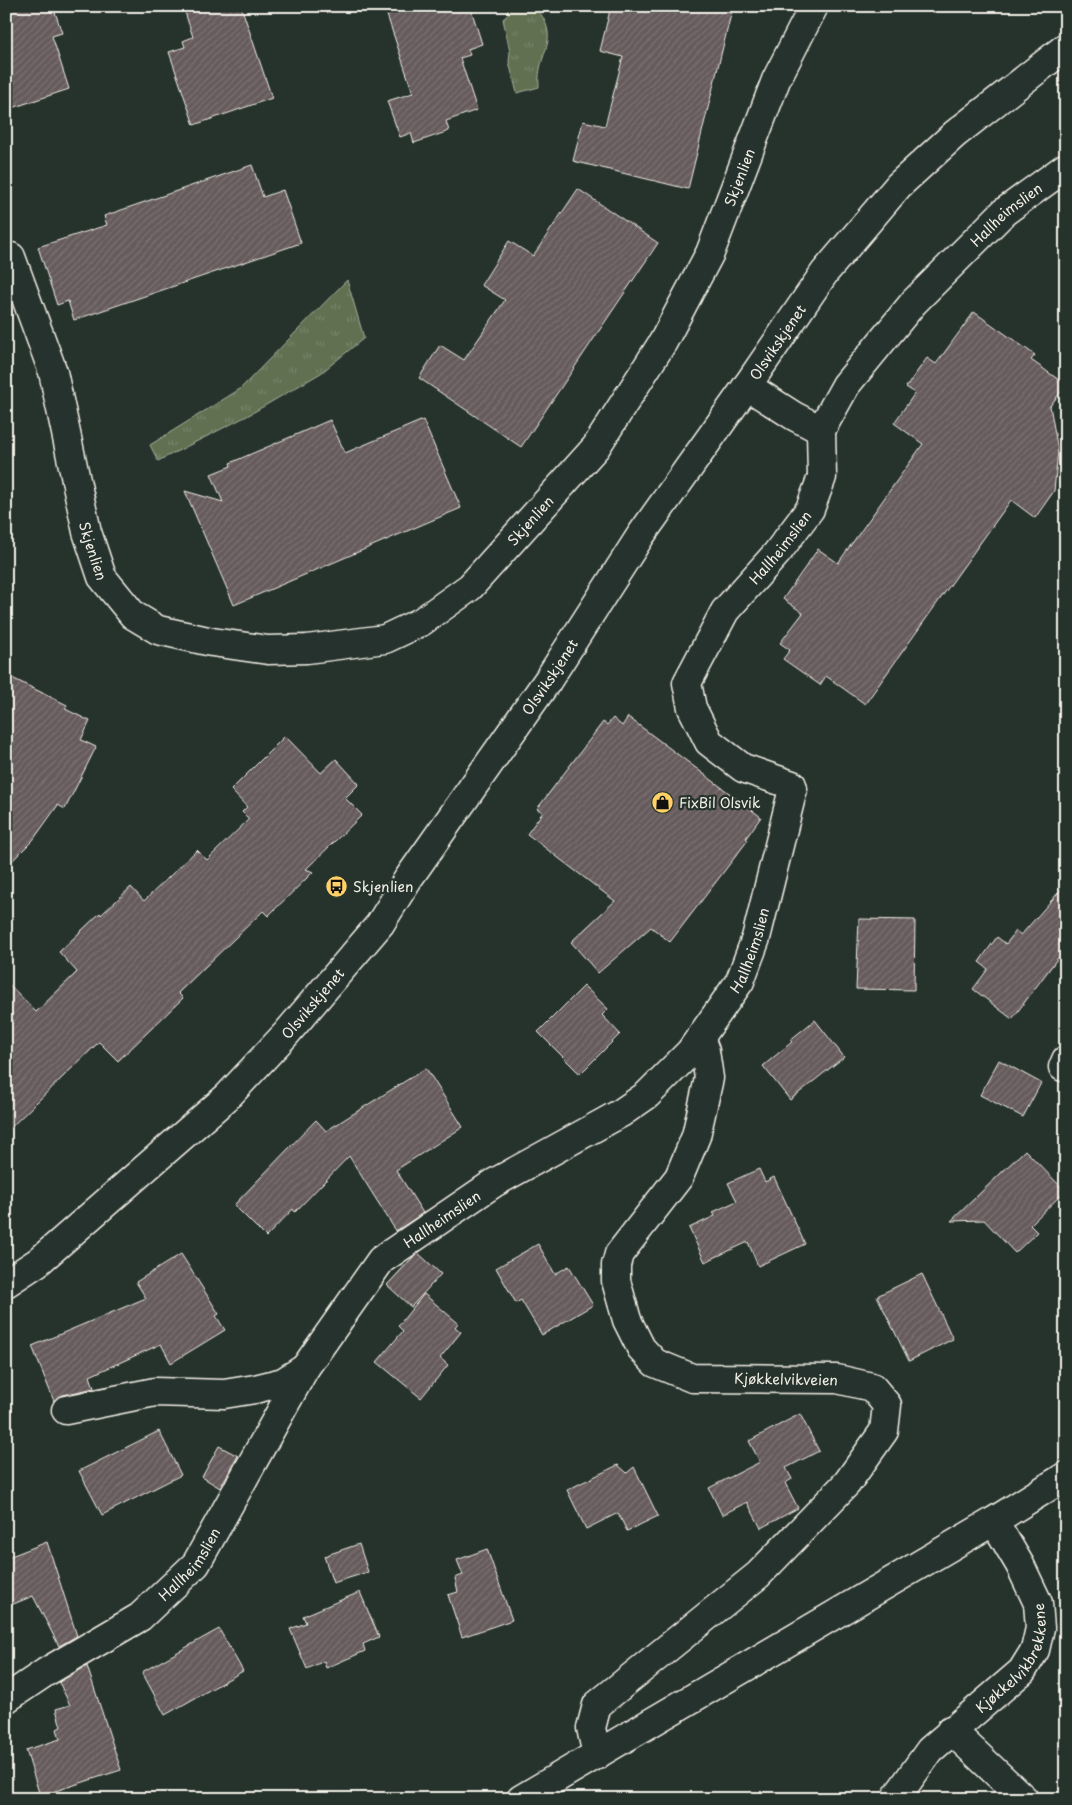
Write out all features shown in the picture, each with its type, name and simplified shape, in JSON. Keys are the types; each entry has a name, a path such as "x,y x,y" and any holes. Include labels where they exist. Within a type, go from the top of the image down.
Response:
{"street":[{"name":"Skjenlien","path":"11,257 53,372 87,532 102,577 132,615 158,630 212,642 268,650 307,650 385,639 421,622 470,587 596,447 663,342 710,253 776,80 814,6"},
{"name":"Olsvikskjenet","path":"6,1283 38,1262 227,1097 286,1034 380,924 408,879 548,680 641,535 825,272 898,186 955,134 1066,46"},
{"name":"Hallheimslien","path":"6,1699 46,1672 140,1617 196,1564 305,1368 381,1260 494,1183 621,1113 647,1095 690,1052 740,981 756,938 793,790 792,786 743,768 709,742 692,708 687,682 725,611 777,553 810,508 822,477 821,430 846,386 914,302 1004,212 1066,167"},
{"path":"747,386 794,416 821,430"},
{"name":"Kjøkkelvikveien","path":"597,1755 591,1728 597,1705 758,1575 848,1483 884,1431 886,1405 872,1387 837,1379 692,1378 655,1363 642,1348 627,1320 616,1281 616,1265 619,1254 678,1177 696,1136 709,1078 705,1052 700,1038"},
{"name":"Hallheimslien","path":"66,1410 155,1392 224,1394 255,1389 283,1382 305,1368"},
{"path":"521,1799 994,1521 1066,1476"},
{"name":"Kjøkkelvikbrekkene","path":"895,1799 930,1750 1022,1671 1035,1650 1040,1628 1038,1603 1020,1565 994,1521"},
{"path":"951,1730 1024,1799"}],"green space":[{"path":"511,6 535,6 543,18 548,38 539,74 539,87 517,93 509,62 510,52 503,19 509,14 507,10"},
{"path":"347,280 364,338 321,373 247,416 158,461 150,445 240,389"}],"building":[{"path":"6,6 53,6 62,33 52,36 69,89 6,110"},
{"path":"183,6 241,6 272,98 194,125 169,52 185,47 183,41 193,37"},
{"path":"384,6 470,6 482,44 468,49 470,55 460,58 477,110 446,121 449,131 414,143 411,133 400,137 387,101 413,93"},
{"path":"611,6 733,6 688,189 573,161 583,121 605,126 623,57 600,51"},
{"path":"252,165 263,197 283,190 301,243 74,320 68,301 57,305 38,247 107,225 104,216"},
{"path":"578,189 658,243 521,447 419,378 440,345 464,360 505,300 481,285 509,241 533,256"},
{"path":"974,312 1035,355 1031,360 1066,385 1050,406 1058,451 1054,491 1035,518 1011,500 865,704 826,676 820,685 783,659 790,650 780,643 803,613 783,599 818,549 838,563 923,444 894,423 915,393 906,387 927,358 936,364"},
{"path":"330,420 345,453 423,420 461,508 234,605 185,491 223,502 211,474 231,466 230,463"},
{"path":"6,675 67,705 65,709 90,721 81,740 96,747 65,809 58,805 33,840 6,867"},
{"path":"628,717 761,817 746,838 748,840 670,942 651,927 598,973 571,942 615,901 527,834 543,812 537,809 603,722 607,725 613,718 622,726"},
{"path":"285,736 321,773 336,759 359,784 345,798 362,815 306,869 313,872 268,916 263,911 178,993 183,998 118,1061 99,1042 6,1132 6,981 36,1012 77,972 59,952 100,913 101,915 131,887 144,901 197,850 207,860 249,819 242,812 247,807 231,790"},
{"path":"1066,884 1066,947 1012,1019 973,989 988,969 979,962 997,937 1006,944 1016,931 1021,935"},
{"path":"859,919 915,920 914,990 856,989"},
{"path":"584,986 608,1009 602,1015 620,1034 580,1074 538,1032"},
{"path":"815,1020 844,1057 790,1100 763,1066 792,1042 790,1040"},
{"path":"999,1060 1041,1083 1023,1117 980,1095"},
{"path":"426,1068 463,1127 396,1170 423,1213 396,1231 349,1156 295,1212 293,1209 266,1237 234,1205 316,1120 326,1131"},
{"path":"1025,1150 1065,1191 1030,1225 1037,1232 1015,1253 984,1220 951,1221"},
{"path":"759,1169 765,1182 774,1177 805,1244 758,1266 748,1242 705,1262 689,1228 715,1216 713,1212 737,1201 728,1183"},
{"path":"538,1244 555,1274 569,1266 593,1305 542,1335 521,1300 516,1303 496,1268"},
{"path":"418,1253 441,1274 411,1307 387,1285"},
{"path":"181,1254 219,1314 216,1316 225,1330 171,1363 161,1344 90,1376 94,1388 63,1395 54,1401 32,1346 146,1298 136,1282"},
{"path":"922,1274 953,1339 909,1361 877,1296"},
{"path":"424,1294 458,1323 455,1327 461,1332 440,1358 448,1365 421,1398 377,1362 403,1331 398,1326"},
{"path":"800,1414 819,1451 786,1468 792,1479 785,1483 798,1508 761,1528 747,1502 722,1515 709,1488 760,1462 749,1441"},
{"path":"159,1431 181,1475 102,1515 79,1471"},
{"path":"219,1446 238,1456 220,1488 202,1477"},
{"path":"618,1465 627,1473 634,1467 658,1516 627,1531 618,1513 586,1529 567,1490"},
{"path":"47,1542 77,1636 59,1646 33,1596 6,1607 6,1558"},
{"path":"359,1544 368,1572 333,1583 324,1556"},
{"path":"487,1549 512,1620 462,1637 448,1595 458,1592 455,1578 463,1575 457,1560"},
{"path":"360,1592 379,1637 363,1644 365,1651 326,1668 324,1661 307,1669 290,1629 306,1623 303,1616"},
{"path":"219,1629 243,1671 165,1715 142,1672"},
{"path":"87,1666 121,1770 40,1796 26,1750 60,1739 57,1729 61,1727 56,1709 70,1705 59,1682"}],"place":[{"name":"FixBil Olsvik","path":"663,802"},
{"name":"Skjenlien","path":"337,886"}]}
